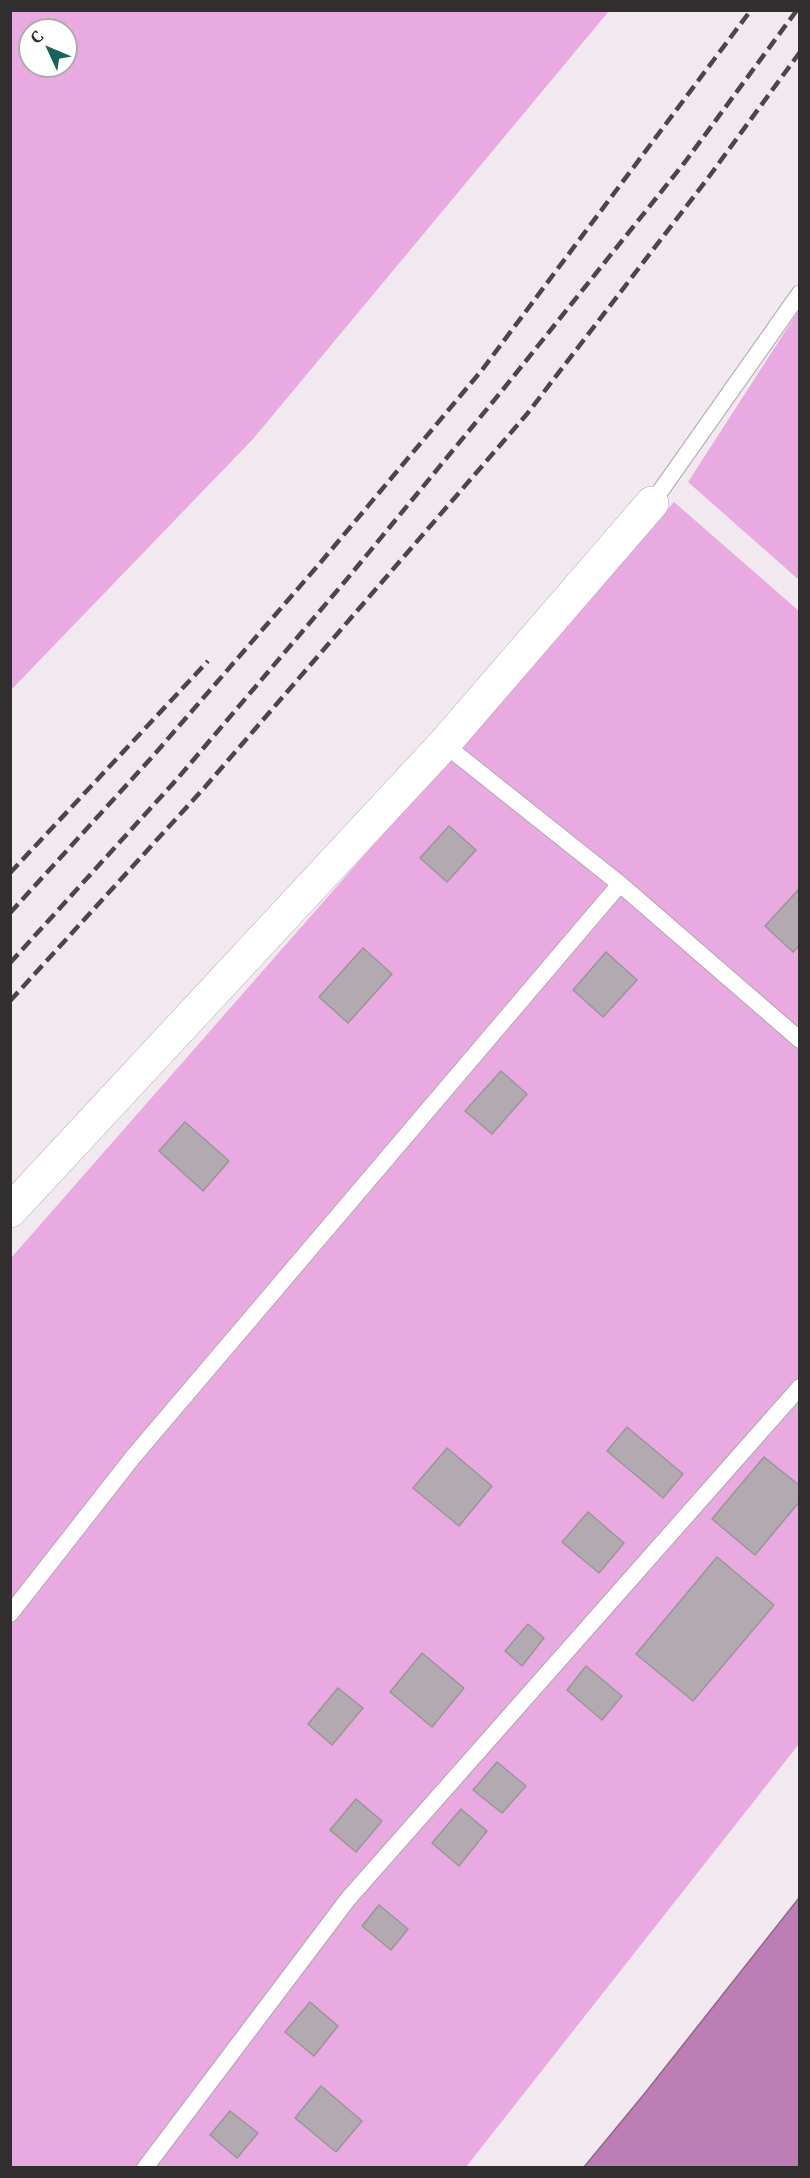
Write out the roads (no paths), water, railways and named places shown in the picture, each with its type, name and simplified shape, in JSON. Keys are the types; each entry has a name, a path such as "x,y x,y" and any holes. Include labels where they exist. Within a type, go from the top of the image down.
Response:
{"street":[{"path":"10,1210 444,744 652,503"}],"lane":[{"path":"652,503 800,293"},
{"path":"444,744 621,884 800,1040"},
{"path":"10,1614 133,1457 621,884"},
{"path":"145,2168 348,1899 800,1387"}],"railway":[{"path":"10,913 153,756 321,562 482,370 751,10"},
{"path":"10,963 178,778 347,579 505,387 685,162 797,10"},
{"path":"10,1001 205,787 527,414 708,178 800,52"},
{"path":"10,873 208,661"}]}
